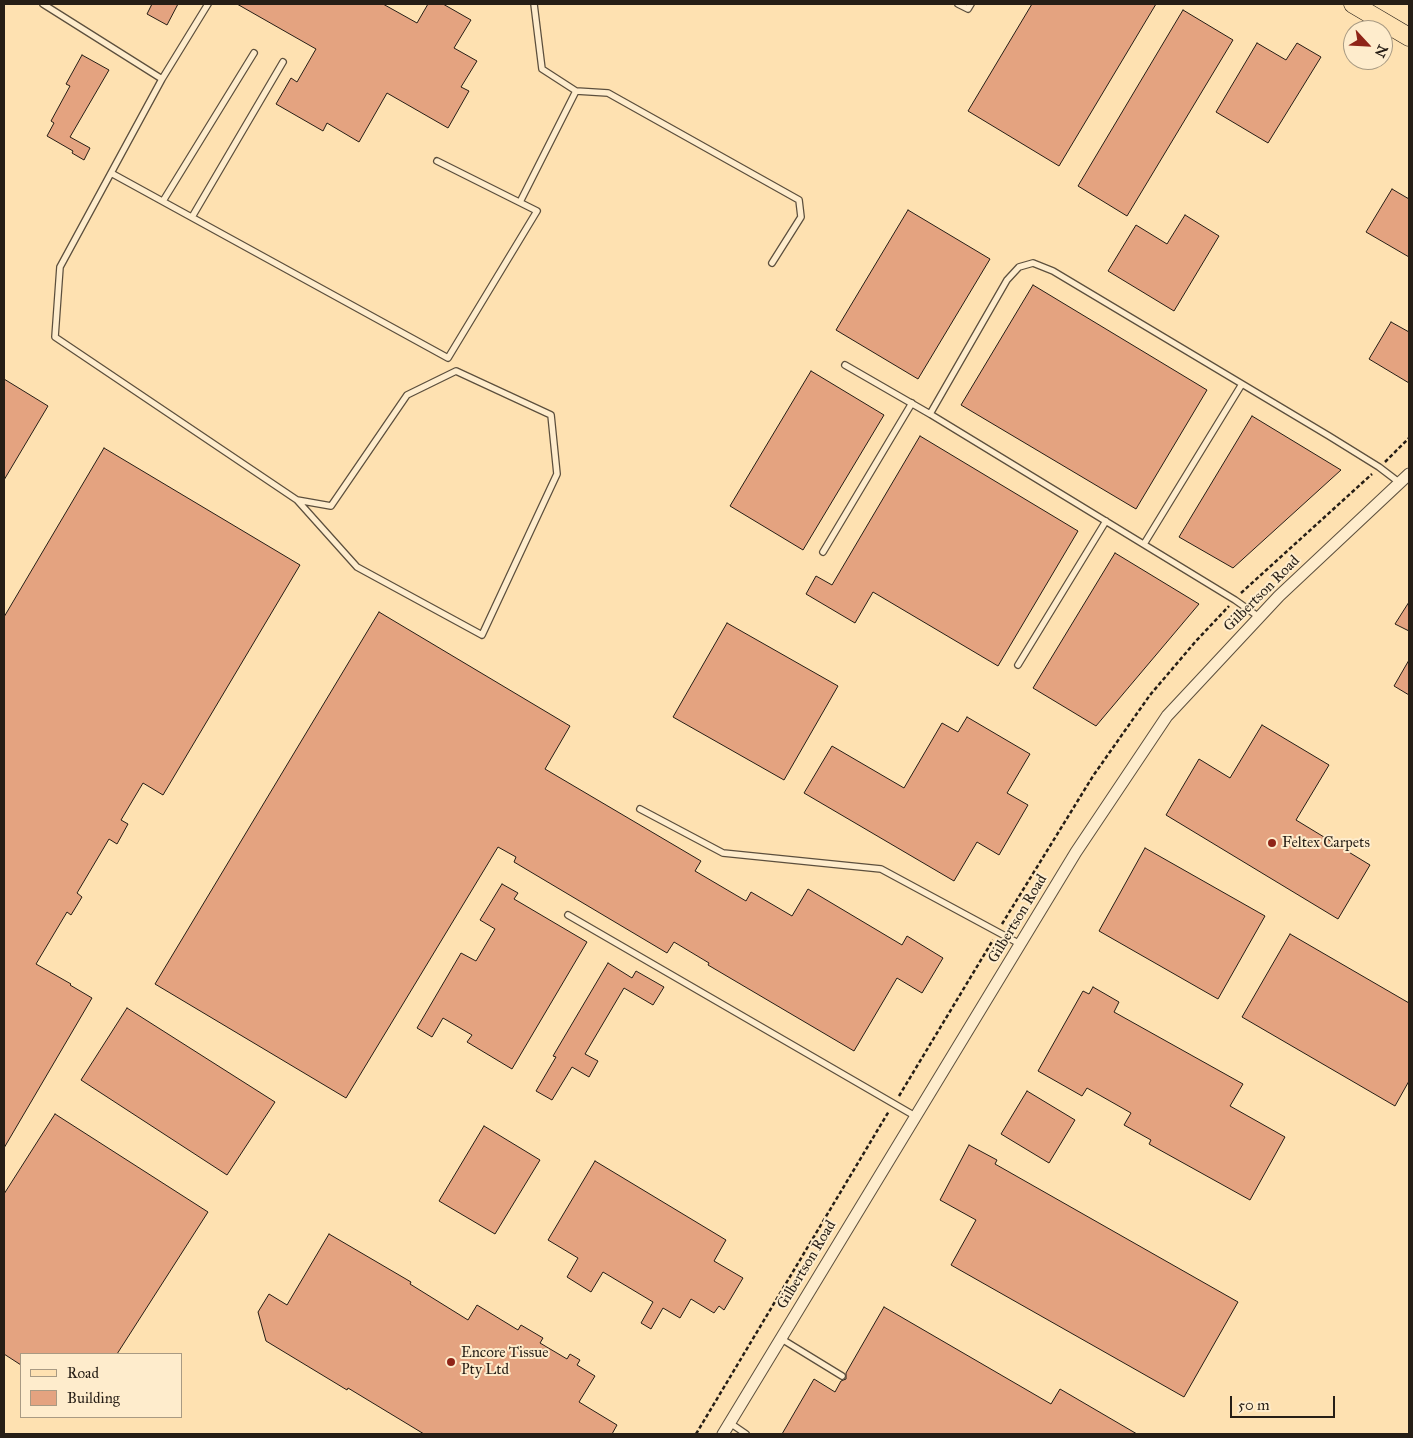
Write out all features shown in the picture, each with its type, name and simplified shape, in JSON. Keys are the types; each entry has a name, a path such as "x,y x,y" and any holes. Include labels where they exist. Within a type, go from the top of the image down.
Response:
{"main road":[{"path":"1353,4 1409,37"}],"street":[{"name":"Gilbertson Road","path":"723,1434 1076,852 1167,716 1279,596 1409,474"}],"lane":[{"path":"43,4 162,78"},
{"path":"208,4 162,78 60,267 55,337 297,500 357,567 482,634 557,474 551,415 456,371 407,395 331,506 297,500"},
{"path":"534,4 542,69 576,91 608,93 799,200 801,217 772,263"},
{"path":"958,4 968,9 971,4"},
{"path":"163,201 254,53"},
{"path":"192,217 283,62"},
{"path":"520,202 576,91"},
{"path":"112,172 448,358 537,211 437,161"},
{"path":"930,414 1007,280 1019,267 1033,263 1053,271 1330,436 1400,483"},
{"path":"845,365 912,403 1144,544 1259,617"},
{"path":"1144,544 1242,384"},
{"path":"823,552 912,403"},
{"path":"1018,665 1106,521"},
{"path":"640,809 723,853 881,869 1020,944"},
{"path":"568,915 915,1116"},
{"path":"780,1338 842,1376"},
{"path":"730,1423 746,1434"}],"building":[{"path":"152,4 178,4 167,25 147,14"},
{"path":"237,4 383,4 417,23 428,4 443,4 471,20 454,48 477,61 461,87 469,91 448,128 387,93 359,142 327,123 323,131 276,104 291,78 297,82 316,49"},
{"path":"1032,4 1156,4 1059,166 968,111"},
{"path":"1183,10 1233,40 1127,216 1078,186"},
{"path":"1257,43 1286,60 1297,43 1321,57 1268,143 1216,112"},
{"path":"82,55 109,70 70,137 90,148 84,160 72,153 73,151 47,136 54,123 51,121 70,86 66,84"},
{"path":"1392,189 1409,199 1409,257 1366,232"},
{"path":"908,210 990,259 918,379 836,330"},
{"path":"1185,215 1219,236 1174,311 1108,271 1136,225 1167,244"},
{"path":"1033,285 1207,390 1136,509 961,405"},
{"path":"1391,322 1409,332 1409,383 1369,359"},
{"path":"811,371 884,415 803,550 730,506"},
{"path":"4,379 48,406 4,480"},
{"path":"1252,416 1341,470 1233,568 1179,537"},
{"path":"920,436 1078,531 998,666 873,592 855,623 806,594 816,576 832,585"},
{"path":"104,448 300,565 163,795 143,783 121,820 128,824 117,844 109,839 77,893 82,897 71,915 67,912 36,964 92,998 4,1148 4,617"},
{"path":"1115,553 1199,604 1096,726 1033,688"},
{"path":"1409,602 1409,631 1395,624"},
{"path":"379,612 570,726 545,769 701,861 695,871 746,901 751,892 792,916 808,889 902,945 907,936 943,958 922,993 897,978 854,1051 708,965 709,963 674,942 667,953 514,862 516,857 498,847 346,1098 155,984"},
{"path":"727,623 838,686 784,780 673,717"},
{"path":"1409,660 1409,695 1394,686"},
{"path":"967,717 1030,754 1007,793 1028,805 999,855 977,842 954,881 804,793 832,746 904,788 942,723 958,732"},
{"name":"Feltex Carpets","path":"1262,725 1329,765 1296,820 1370,865 1338,919 1166,815 1199,759 1230,778"},
{"path":"1145,848 1265,916 1218,999 1099,931"},
{"path":"502,884 518,893 514,899 587,942 512,1069 467,1042 472,1035 443,1018 432,1037 417,1028 461,953 476,961 495,929 480,920"},
{"path":"1290,934 1409,1003 1409,1081 1395,1106 1242,1017"},
{"path":"608,963 632,978 636,971 664,987 653,1005 624,988 585,1054 598,1061 589,1077 572,1067 552,1100 536,1091 556,1057 553,1056"},
{"path":"1093,987 1119,1002 1114,1012 1243,1084 1230,1106 1285,1137 1250,1200 1149,1144 1151,1140 1124,1125 1131,1113 1087,1088 1082,1096 1038,1071 1083,991 1089,994"},
{"path":"127,1008 275,1102 227,1175 81,1080"},
{"path":"1027,1091 1075,1120 1049,1163 1001,1134"},
{"path":"55,1114 208,1212 118,1353 20,1353 20,1364 4,1354 4,1194"},
{"path":"484,1126 540,1160 495,1234 439,1201"},
{"path":"969,1145 997,1160 995,1164 1238,1302 1184,1397 951,1265 976,1220 940,1200"},
{"path":"595,1161 726,1240 714,1261 743,1278 724,1310 719,1306 714,1313 691,1299 680,1318 663,1308 651,1329 641,1323 653,1302 603,1272 591,1292 567,1277 578,1258 548,1240"},
{"path":"329,1234 411,1282 410,1284 468,1320 477,1305 518,1330 521,1325 543,1338 540,1343 567,1359 570,1354 580,1360 577,1365 595,1376 579,1402 617,1425 612,1434 424,1434 266,1341 258,1312 269,1294 287,1305"},
{"path":"884,1307 1051,1404 1060,1389 1137,1434 782,1434 814,1379 835,1392 841,1381 846,1379 846,1373"}],"place":[{"name":"Feltex Carpets","path":"1272,843"},
{"name":"Encore Tissue Pty Ltd","path":"451,1362"}]}
